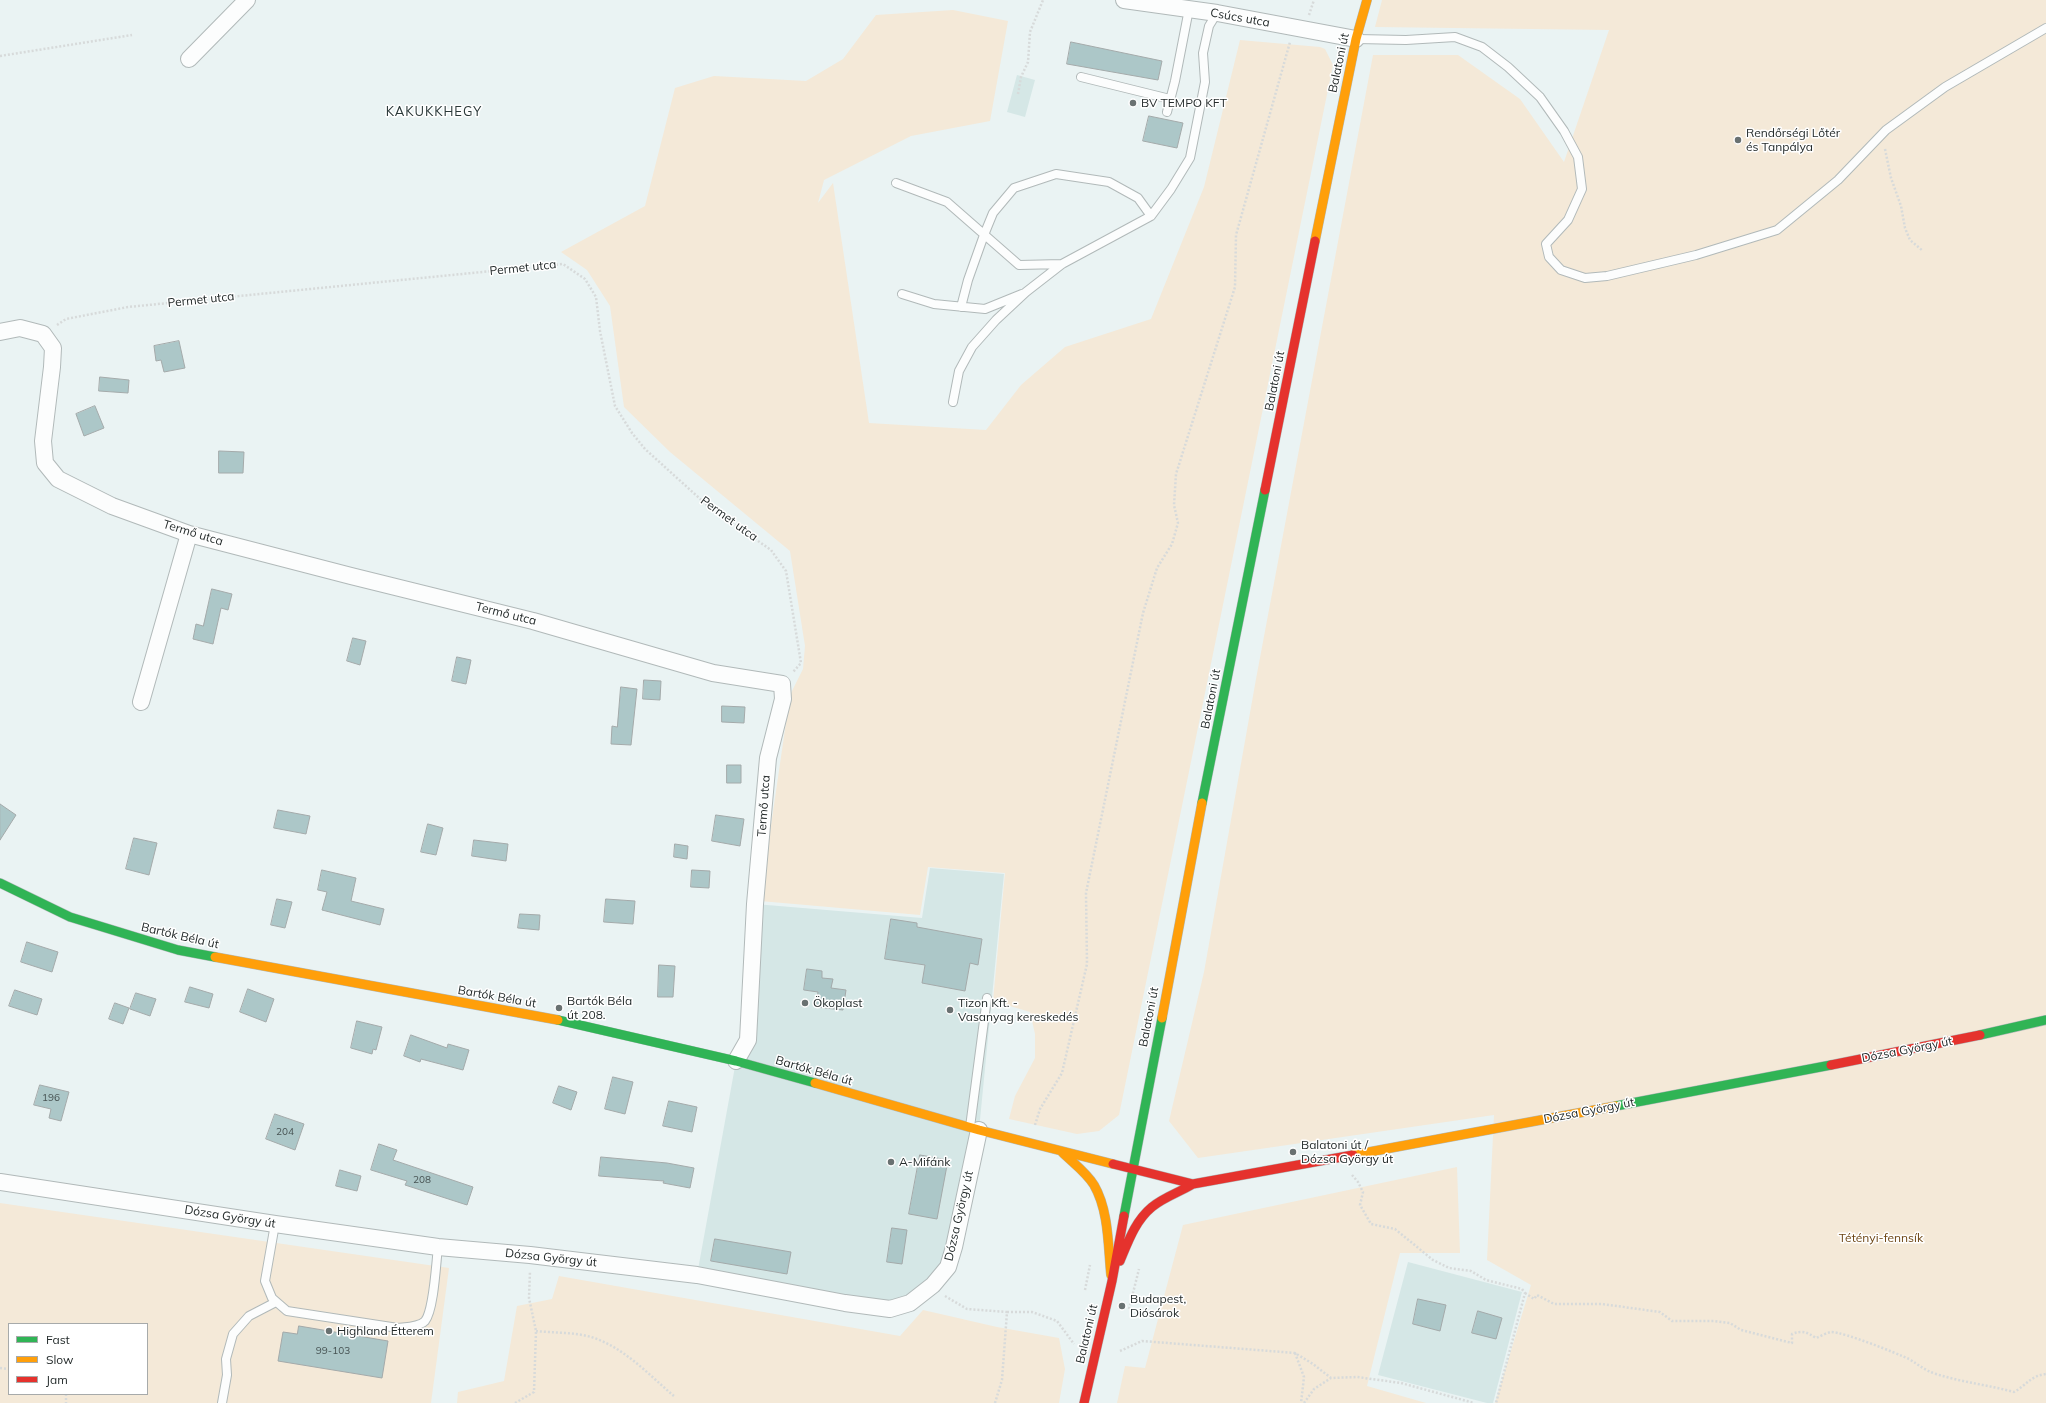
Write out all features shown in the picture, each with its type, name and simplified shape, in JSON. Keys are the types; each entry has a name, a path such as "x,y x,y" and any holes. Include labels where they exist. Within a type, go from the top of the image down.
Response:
{"street":[{"path":"189,59 247,0"},
{"name":"Csúcs utca","path":"1127,0 1217,13 1356,39"},
{"name":"Balatoni út","path":"1084,1403 1112,1281 1132,1168 1199,822 1356,39 1366,0"},
{"path":"0,332 20,328 43,334"},
{"name":"Termő utca","path":"43,334 53,348 43,441 45,463 58,479 112,506 189,534 533,621 714,673 782,684 783,699 768,758 755,904 748,1040 736,1061"},
{"path":"141,702 189,534"},
{"name":"Bartók Béla út","path":"0,883 70,917 178,950 570,1022 736,1061 974,1129 1132,1168"},
{"name":"Dózsa György út","path":"1132,1168 1193,1184 1474,1134 1926,1047 2046,1020"},
{"name":"Dózsa György út","path":"0,1182 438,1247 530,1255 697,1275 845,1303 890,1309 910,1303 933,1285 948,1267 954,1247 974,1129"},
{"path":"1061,1151 1088,1176 1101,1205 1106,1228 1112,1281"},
{"path":"1112,1281 1130,1236 1142,1216 1152,1207 1193,1184"}],"lane":[{"path":"1167,112 1189,9"},
{"path":"953,402 959,371 972,347 996,320 1026,292 1062,264 1151,216 1171,189 1190,158 1205,82 1203,53 1209,26 1217,13"},
{"path":"1356,39 1406,40 1455,37 1482,47 1508,67 1540,96 1564,131 1578,157 1582,189 1568,220 1546,244 1549,257 1561,270 1585,278 1607,276 1696,255 1777,230 1838,180 1886,130 1945,87 2046,28"},
{"path":"1081,76 1170,99"},
{"path":"961,307 968,280 993,213 1014,188 1056,174 1109,182 1138,198 1151,216"},
{"path":"896,183 947,202 1020,265 1062,264"},
{"path":"902,294 934,304 985,309 1026,292"},
{"path":"974,1129 987,998"},
{"path":"275,1224 265,1281 272,1298 276,1302 287,1311 398,1328 414,1326 424,1322 430,1312 438,1247"},
{"path":"222,1403 227,1375 226,1359 233,1334 249,1316 276,1302"}],"path":[{"path":"1018,94 1021,77 1028,62 1030,32 1043,0"},
{"path":"1030,1143 1040,1109 1062,1073 1087,964 1086,893 1143,613 1157,568 1172,544 1178,523 1174,505 1176,474 1235,287 1236,235 1294,28"},
{"path":"0,56 132,35"},
{"path":"1886,130 1885,149 1905,228 1910,240 1923,251"},
{"name":"Permet utca","path":"43,334 66,319 128,307 563,264 585,279 596,297 600,331 615,406 632,433 645,449 708,506 770,550 786,571 801,663 782,684"},
{"path":"1352,1175 1358,1182 1362,1192 1360,1205 1371,1224 1395,1229 1433,1260 1449,1268 1471,1271 1486,1280 1522,1289 1534,1299 1537,1295 1554,1304 1602,1304 1660,1312 1672,1321 1714,1321 1730,1323 1741,1330 1792,1343 1792,1334 1799,1331 1808,1333 1816,1338 1830,1332 1844,1334 1897,1353 1916,1363 1923,1370 1955,1381 1984,1384 2014,1392 2024,1387 2034,1376 2046,1374"},
{"path":"515,1403 534,1392 536,1331 529,1298 530,1255"},
{"path":"933,1285 949,1299 967,1309 1032,1312 1057,1321 1074,1344"},
{"path":"1496,1403 1525,1293"},
{"path":"995,1403 1002,1380 1007,1312"},
{"path":"536,1331 590,1337 610,1345 633,1361 675,1397"},
{"path":"1120,1351 1142,1341 1295,1353 1313,1364 1331,1378"},
{"path":"1295,1353 1304,1377 1303,1403"},
{"path":"1303,1403 1314,1389 1331,1378 1357,1377 1400,1383 1474,1403"}],"shaded area":[{"path":"1017,75 1035,80 1025,117 1007,112"},
{"path":"930,868 1004,874 979,1130 948,1267 890,1309 697,1275 736,1061 748,1040 755,904 922,918"},
{"path":"1408,1262 1522,1292 1493,1403 1487,1403 1378,1375"}],"green space":[{"name":"Tétényi-fennsík","path":"1382,0 2046,0 2046,1403 1495,1403 1531,1285 1487,1260 1494,1115 1198,1158 1169,1121 1204,972 1256,679 1373,55 1458,55 1520,99 1564,162 1609,30 1375,27"},
{"path":"953,10 1008,21 990,121 911,136 824,180 818,203 833,183 869,423 986,430 1021,385 1065,347 1151,319 1204,187 1240,40 1320,47 1325,49 1333,65 1119,1115 1099,1131 1077,1134 1009,1119 1015,1096 1035,1058 1035,1034 1030,1012 993,1001 1005,873 928,867 920,915 760,901 790,695 803,669 805,646 790,551 670,452 624,407 610,306 587,270 561,252 645,206 675,88 714,76 806,81 843,59 876,15"},
{"path":"1457,1167 1460,1253 1400,1253 1367,1386 1426,1403 1117,1403 1125,1366 1145,1368 1183,1225"},
{"path":"0,1203 449,1268 431,1403 0,1403"},
{"path":"559,1276 900,1336 923,1310 997,1327 1059,1338 1065,1369 1059,1403 457,1403 458,1392 504,1381 517,1306 552,1299"}],"building":[{"path":"1071,42 1162,61 1158,80 1067,64"},
{"path":"1149,116 1183,123 1177,148 1143,141"},
{"path":"179,341 185,368 164,372 161,360 156,361 154,346"},
{"path":"100,377 129,380 128,393 99,391"},
{"path":"95,406 104,428 84,436 76,414"},
{"path":"219,451 244,452 243,473 219,473"},
{"path":"212,589 232,594 228,610 221,608 213,644 193,639 196,624 203,626"},
{"path":"353,638 366,641 360,665 347,661"},
{"path":"457,657 471,660 466,684 452,681"},
{"path":"644,680 661,681 660,700 643,699"},
{"path":"621,687 637,689 631,745 611,744 612,726 617,727"},
{"path":"722,706 745,707 744,723 722,722"},
{"path":"727,765 741,765 741,783 727,783"},
{"path":"0,804 16,815 0,840"},
{"path":"278,810 310,816 306,834 274,828"},
{"path":"716,815 744,819 740,846 712,841"},
{"path":"428,824 443,828 436,855 421,852"},
{"path":"134,838 157,843 149,875 126,869"},
{"path":"474,840 508,844 506,861 472,856"},
{"path":"675,844 688,846 687,859 674,857"},
{"path":"322,870 356,878 351,901 384,909 380,925 322,910 327,892 318,890"},
{"path":"692,870 710,871 709,888 691,887"},
{"path":"277,899 292,902 285,928 271,925"},
{"path":"606,899 635,901 633,924 604,922"},
{"path":"520,914 540,915 539,930 518,928"},
{"path":"891,919 917,923 917,927 982,939 978,965 970,963 965,991 922,983 925,965 885,959"},
{"path":"27,942 58,952 52,972 21,962"},
{"path":"659,965 675,966 673,997 658,997"},
{"path":"807,969 822,971 822,978 833,979 831,988 846,990 843,1010 816,1007 818,992 804,990"},
{"path":"190,987 213,994 209,1008 185,1002"},
{"path":"248,989 274,999 266,1022 240,1012"},
{"path":"15,990 42,999 37,1015 9,1006"},
{"path":"136,993 156,999 150,1016 130,1009"},
{"path":"115,1003 129,1008 123,1024 109,1019"},
{"path":"357,1021 382,1027 376,1050 373,1049 372,1054 351,1048"},
{"path":"411,1035 447,1048 448,1044 469,1050 463,1070 421,1059 420,1062 404,1056"},
{"path":"613,1077 633,1082 625,1114 605,1109"},
{"path":"40,1085 69,1092 61,1121 49,1118 51,1109 34,1105"},
{"path":"559,1086 577,1092 571,1110 553,1103"},
{"path":"669,1101 697,1107 692,1132 663,1126"},
{"path":"275,1114 304,1124 295,1150 266,1139"},
{"path":"379,1144 397,1150 393,1160 473,1187 467,1205 405,1185 407,1181 371,1170"},
{"path":"920,1155 948,1160 937,1219 909,1214"},
{"path":"601,1157 667,1163 694,1168 690,1188 663,1183 664,1181 599,1176"},
{"path":"340,1170 361,1176 357,1191 336,1186"},
{"path":"892,1228 907,1230 902,1264 887,1262"},
{"path":"715,1239 791,1252 787,1274 711,1261"},
{"path":"1418,1299 1446,1305 1440,1331 1413,1324"},
{"path":"1478,1311 1502,1318 1496,1339 1472,1333"},
{"path":"299,1326 388,1341 382,1378 278,1361 283,1332 297,1334"}],"traffic: fast":[{"path":"1202,803 1265,490"},
{"path":"0,883 70,917 178,950 215,957"},
{"path":"1124,1216 1162,1018"},
{"path":"558,1020 736,1061 815,1083"},
{"path":"1980,1035 2046,1020"},
{"path":"1616,1106 1831,1065"}],"traffic: slow":[{"path":"1315,241 1356,39 1367,0"},
{"path":"1162,1018 1202,803"},
{"path":"215,957 558,1020"},
{"path":"815,1083 979,1130 1113,1164"},
{"path":"1353,1155 1616,1106"},
{"path":"1062,1152 1087,1176 1099,1195 1103,1206 1107,1229 1111,1275"}],"traffic: jam":[{"path":"1265,490 1315,241"},
{"path":"1831,1065 1980,1035"},
{"path":"1113,1164 1193,1184 1353,1155"},
{"path":"1120,1261 1129,1239 1146,1213 1162,1200 1193,1184"},
{"path":"1084,1403 1112,1281 1124,1216"}],"place":[{"name":"BV TEMPO KFT","path":"1133,103"},
{"name":"Rendőrségi Lőtér és Tanpálya","path":"1738,140"},
{"name":"Ökoplast","path":"805,1003"},
{"name":"Bartók Béla út 208.","path":"559,1008"},
{"name":"Tizon Kft. - Vasanyag kereskedés","path":"950,1010"},
{"name":"Balatoni út / Dózsa György út","path":"1293,1152"},
{"name":"A-Mifánk","path":"891,1162"},
{"name":"Budapest, Diósárok","path":"1122,1306"},
{"name":"Highland Étterem","path":"329,1331"}],"district":[{"name":"KAKUKKHEGY","path":"434,112"}]}
